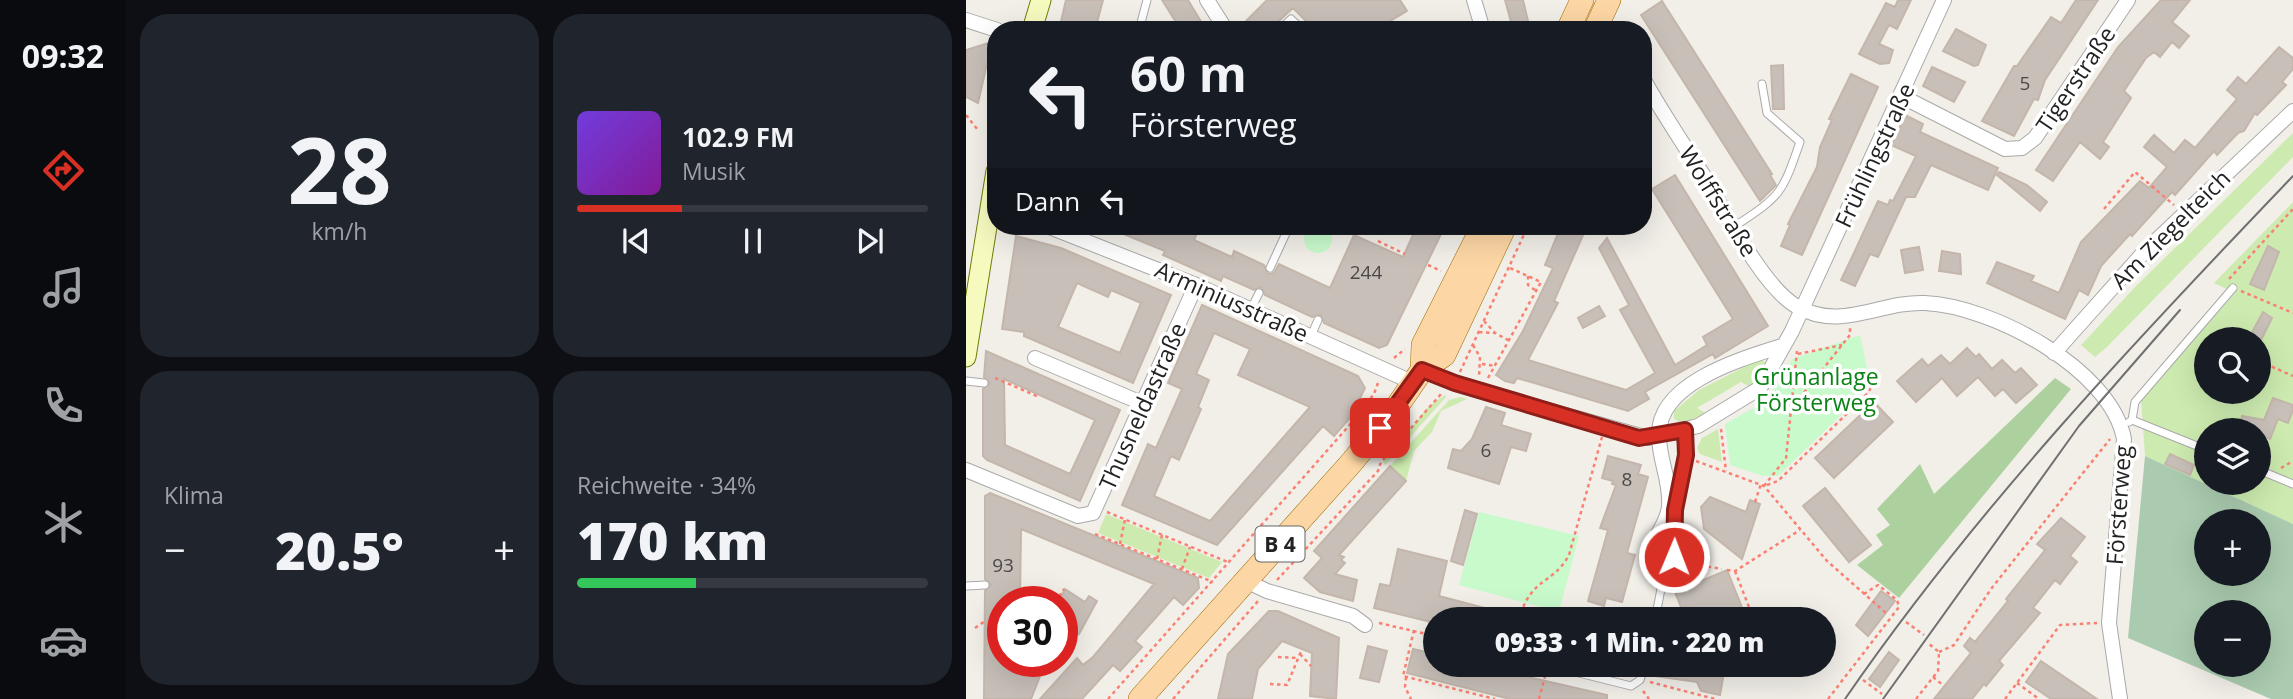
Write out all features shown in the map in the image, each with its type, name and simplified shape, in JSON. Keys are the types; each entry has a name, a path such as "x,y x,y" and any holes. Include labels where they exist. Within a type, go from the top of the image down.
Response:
{"main road":[{"path":"1573,21 1582,0"},
{"path":"1602,21 1609,0"},
{"name":"B 4","path":"1418,377 1423,345 1474,235"},
{"name":"B 4","path":"1140,699 1380,428 1418,377 1444,355 1501,235"}],"street":[{"path":"1027,0 1031,21"},
{"path":"1034,21 1041,0"},
{"path":"1207,0 1220,21"},
{"path":"1474,0 1480,21"},
{"name":"Frühlingstraße","path":"1802,309 1944,0"},
{"name":"Tigerstraße","path":"1901,96 2005,149 2022,148 2035,138 2128,0"},
{"path":"966,20 987,27"},
{"name":"Wolffstraße","path":"1652,93 1772,285 1802,309"},
{"name":"Am Ziegelteich","path":"2054,354 2118,279 2293,111"},
{"path":"966,357 988,235"},
{"name":"Arminiusstraße","path":"1070,235 1418,377"},
{"name":"Thusneldastraße","path":"966,470 1079,516 1088,515 1098,507 1196,285"},
{"name":"Försterweg","path":"1802,309 1829,317 1849,317 1922,303 1949,305 1974,311 2017,331 2054,354 2096,388 2127,423 2109,623 2120,699"},
{"path":"1418,377 1455,383 1639,438 1658,435 1685,430 1719,415 1766,382 1802,309"},
{"path":"1685,430 1686,458 1675,510 1676,550 1674,557 1666,563 1655,560 1651,550 1669,507 1669,484 1658,435 1668,402 1688,387 1743,359 1782,346"},
{"path":"1035,358 1144,404"},
{"path":"1246,581 1267,591 1353,616 1365,625"}],"lane":[{"path":"1141,21 1147,0"},
{"path":"1735,226 1769,204 1782,192 1800,142 1767,113 1762,84"},
{"path":"1270,268 1285,235"},
{"path":"2194,446 2127,423 2135,402 2233,288"},
{"path":"1251,309 1259,293"},
{"path":"1311,335 1318,320"},
{"path":"966,381 984,383"},
{"path":"2271,475 2293,484"},
{"path":"1658,607 1666,563"},
{"path":"966,586 985,585"},
{"path":"1594,677 1628,686 1641,677"}],"path":[{"path":"966,115 978,130"},
{"path":"2104,209 2135,172 2184,214"},
{"path":"2293,209 2225,283 2293,313"},
{"path":"1458,377 1524,235"},
{"path":"1378,241 1405,254"},
{"path":"1429,265 1444,272"},
{"path":"1461,371 1487,379 1541,282 1510,268"},
{"path":"1528,276 1528,285 1536,290"},
{"path":"1791,410 1850,335 1849,317"},
{"path":"1485,321 1495,333 1510,341"},
{"path":"1755,502 1762,485 1786,458 1799,336 1792,331"},
{"path":"1479,332 1495,333"},
{"path":"1472,344 1479,351 1479,377"},
{"path":"1797,355 1842,345"},
{"path":"1481,365 1496,366"},
{"path":"2271,366 2293,376"},
{"path":"1762,485 1778,481 1868,393 1879,372"},
{"path":"995,378 1039,397"},
{"path":"1108,699 1354,421 1374,394 1379,380"},
{"path":"1378,471 1381,462 1427,407 1445,392"},
{"path":"1719,415 1726,471"},
{"path":"1939,652 1954,646 1991,589 2127,423"},
{"path":"1523,607 1527,594 1558,569 1569,555 1605,428"},
{"path":"1686,458 1762,485 1827,561 1886,613"},
{"path":"1104,511 1230,563"},
{"path":"1120,544 1125,519"},
{"path":"1727,570 1735,570 1801,530"},
{"path":"1096,534 1213,582"},
{"path":"1157,559 1162,535"},
{"path":"1182,569 1190,547"},
{"path":"1686,562 1722,569"},
{"path":"1735,570 1749,607"},
{"path":"1828,699 1899,607 1897,600 1878,585 1863,594"},
{"path":"975,628 985,621"},
{"path":"1381,622 1423,633"},
{"path":"1906,622 1924,635"},
{"path":"2005,699 2060,625 2109,623"},
{"path":"1411,699 1405,687 1406,677 1403,676 1413,631"},
{"path":"1929,644 1939,652"},
{"path":"1270,684 1287,685 1302,649"},
{"path":"1916,699 1938,671 1939,652"},
{"path":"1278,657 1299,656 1311,666"},
{"path":"1406,677 1495,699"},
{"path":"1539,699 1545,677"},
{"path":"1933,677 1944,686"},
{"path":"1640,680 1715,699"},
{"path":"1863,680 1882,694"},
{"path":"2017,682 2038,699"}],"green space":[{"path":"2293,133 2293,157 2106,348 2095,357 2081,345 2136,286"},
{"path":"2293,202 2293,524 2271,514 2271,509 2260,509 2230,495 2271,495 2271,418 2194,418 2194,479 2145,456 2141,399 2194,339 2194,404 2271,404 2271,327 2205,327 2235,293 2214,283"},
{"path":"1305,235 1331,235 1331,244 1323,252 1313,252 1305,244"},
{"name":"Grünanlage Försterweg","path":"1860,335 1869,377 1861,396 1778,476 1763,476 1730,465 1725,424 1757,406 1771,393 1792,359"},
{"path":"1760,359 1766,363 1752,388 1741,382 1697,408 1707,414 1681,423 1674,419 1674,411 1699,390"},
{"path":"2055,378 2071,389 1899,598 1857,565 1883,545 1876,535 1890,525 1877,509 1920,464 1934,494"},
{"path":"1445,395 1385,465 1383,462 1428,407"},
{"path":"1461,397 1467,399 1441,411 1432,432 1414,451 1406,481 1390,466 1449,400"},
{"path":"1718,429 1722,462 1700,454 1697,448 1702,438"},
{"path":"2145,456 2194,479 2194,495 2230,495 2260,509 2194,509 2194,586 2271,586 2271,514 2293,524 2293,699 2271,699 2219,677 2271,677 2271,600 2194,600 2194,666 2128,638"},
{"path":"1479,512 1579,536 1560,607 1540,607 1459,585"},
{"path":"1106,514 1222,562 1209,578 1098,533"}],"building":[{"path":"1066,0 1103,0 1097,21 1061,21"},
{"path":"1162,0 1188,0 1201,21 1175,21"},
{"path":"1267,0 1400,0 1407,11 1390,21 1306,21 1293,8 1279,21 1246,21"},
{"path":"1505,0 1523,0 1528,21 1511,21"},
{"path":"1898,0 1911,0 1897,29 1889,25 1879,44 1893,50 1889,63 1880,64 1859,54 1886,3 1895,7"},
{"path":"2076,0 2098,0 2045,80 2038,100 2034,99 2014,136 1982,121 2014,66 2017,66 2051,17 2061,23"},
{"path":"2161,0 2190,0 2172,22 2189,36 2179,48 2172,42 2160,57 2154,52 2146,58 2124,91 2131,98 2103,142 2109,147 2100,159 2080,142 2053,181 2036,170 2118,47"},
{"path":"1662,1 1772,174 1770,175 1776,185 1760,201 1652,32 1652,21 1645,21 1641,15"},
{"path":"1956,29 1986,45 1978,65 1974,66 1943,51"},
{"path":"987,44 987,64 978,103 966,97 966,50"},
{"path":"2279,47 2293,58 2293,69 2282,82 2286,85 2257,115 2255,113 2244,131 2238,133 2217,155 2214,151 2175,195 2172,192 2132,236 2130,234 2101,266 2088,295 2079,290 2065,319 1987,283 1997,262 2034,276 2031,281 2059,293 2081,242 2140,181 2149,188 2167,167 2144,147 2154,135 2174,153 2185,140 2195,148 2237,99 2227,90 2238,77 2246,84"},
{"path":"1783,65 1784,109 1773,109 1771,66"},
{"path":"1932,67 1965,82 1954,102 1923,86"},
{"path":"1851,74 1878,87 1802,255 1781,246 1790,225 1788,224 1817,167 1820,147 1832,120 1829,119"},
{"path":"1905,115 1923,124 1920,132 1998,168 1988,190 1931,165 1915,197 1906,197 1878,257 1870,254 1855,286 1841,280 1878,201 1888,205 1890,200 1893,201 1916,156 1891,145"},
{"path":"1999,172 2027,185 2047,202 2040,211 1997,175"},
{"path":"1675,175 1768,326 1715,358 1713,354 1645,392 1649,399 1628,411 1517,378 1514,383 1505,381 1496,375 1523,331 1553,268 1545,265 1557,235 1583,235 1554,301 1558,303 1528,360 1626,390 1655,373 1620,310 1629,305 1599,248 1607,238 1675,365 1707,345 1703,337 1733,319 1652,189"},
{"path":"1126,235 1196,235 1194,240 1232,257 1234,251 1264,265 1268,274 1274,273 1279,264 1330,288 1354,235 1403,257 1413,235 1441,235 1387,345 1379,348 1324,323 1321,315 1312,317 1265,295 1261,287 1254,290 1223,276 1221,281 1163,255 1165,251"},
{"path":"1016,236 1061,248 1171,295 1133,383 1024,336 1024,332 1002,329","holes":["1077,283 1108,297 1111,290 1141,303 1120,353 1058,327"]},
{"path":"2268,246 2279,252 2264,290 2250,284"},
{"path":"1919,247 1923,270 1905,273 1901,250"},
{"path":"1942,251 1960,254 1961,274 1939,271"},
{"path":"1202,305 1358,376 1365,388 1350,418 1334,436 1323,426 1217,545 1122,505 1148,444 1156,448 1182,389 1168,383","holes":["1214,333 1250,349 1238,375 1310,407 1210,521 1154,496 1171,456 1179,460 1201,409 1198,407 1209,380 1196,374"]},
{"path":"1599,306 1605,316 1583,328 1578,318"},
{"path":"2263,312 2272,318 2268,327 2255,327"},
{"path":"1967,348 1976,357 1979,354 1992,369 2002,360 2015,373 2021,368 2037,385 2016,403 2003,389 1995,396 1978,377 1957,396 1942,378 1916,402 1897,381 1922,359 1928,366 1941,355 1950,364"},
{"path":"986,351 1120,410 1080,501 983,456 983,389 990,383 984,377","holes":["1004,379 1095,420 1070,474 1005,445"]},
{"path":"2273,398 2293,405 2293,410 2288,423 2278,419 2271,436 2271,418 2265,418"},
{"path":"1874,402 1893,422 1834,478 1815,458"},
{"path":"1486,407 1505,413 1501,425 1531,434 1526,451 1511,447 1499,484 1448,468 1453,449 1461,451 1472,439"},
{"path":"2170,454 2194,465 2190,475 2165,464"},
{"path":"1608,456 1641,465 1638,474 1648,477 1627,553 1635,555 1622,602 1606,598 1604,606 1588,601 1608,530 1600,528 1616,485 1612,484 1613,481 1602,478"},
{"path":"1390,466 1406,481 1339,555 1344,557 1341,560 1345,563 1335,574 1357,580 1353,601 1320,592 1304,578 1322,558 1314,551"},
{"path":"1825,488 1871,545 1849,562 1803,506"},
{"path":"990,493 1198,578 1199,588 1183,605 1174,597 1135,641 1142,647 1120,671 1113,665 1082,699 1040,699 1060,677 1078,677 1078,659 1083,665 1093,657 1154,584 1021,529 1020,586 990,586 985,579 985,496"},
{"path":"1710,497 1746,512 1750,500 1760,504 1742,559 1704,529 1701,507"},
{"path":"1465,510 1477,514 1463,565 1451,561"},
{"path":"2061,518 2085,537 2070,556 2077,562 2060,584 2055,580 2033,608 2040,613 1999,661 2003,665 1986,686 1984,684 1972,699 1934,699 1971,653 1964,646 1970,638 1975,642 2008,601 2006,599 2045,550 2037,544"},
{"path":"1398,549 1447,561 1439,596 1481,607 1423,607 1423,620 1374,608 1380,584 1390,586"},
{"path":"1727,570 1742,607 1681,607 1675,592"},
{"path":"987,589 987,677 1040,677 1031,699 984,699"},
{"path":"1881,591 1895,601 1868,636 1856,625"},
{"path":"1089,596 1097,601 1079,634 1078,597 1085,602"},
{"path":"1269,611 1278,611 1339,638 1336,699 1310,696 1312,653 1282,641 1258,669 1252,699 1218,699 1228,654"},
{"path":"1368,646 1387,651 1379,682 1360,678"},
{"path":"1413,649 1423,651 1423,677 1528,677 1607,695 1607,699 1510,699 1407,673"},
{"path":"1889,652 1899,660 1880,687 1869,679"},
{"path":"2041,661 2097,699 2051,699 2026,682"},
{"path":"1661,677 1723,677 1720,695 1701,691 1697,682"}],"tram line":[{"path":"1845,699 1948,560 2058,428 2293,176"},
{"path":"1883,699 2079,426 2180,310"}],"route":[{"path":"1380,428 1422,370 1455,383 1639,438 1685,430 1686,455 1675,510 1674,557"}]}
